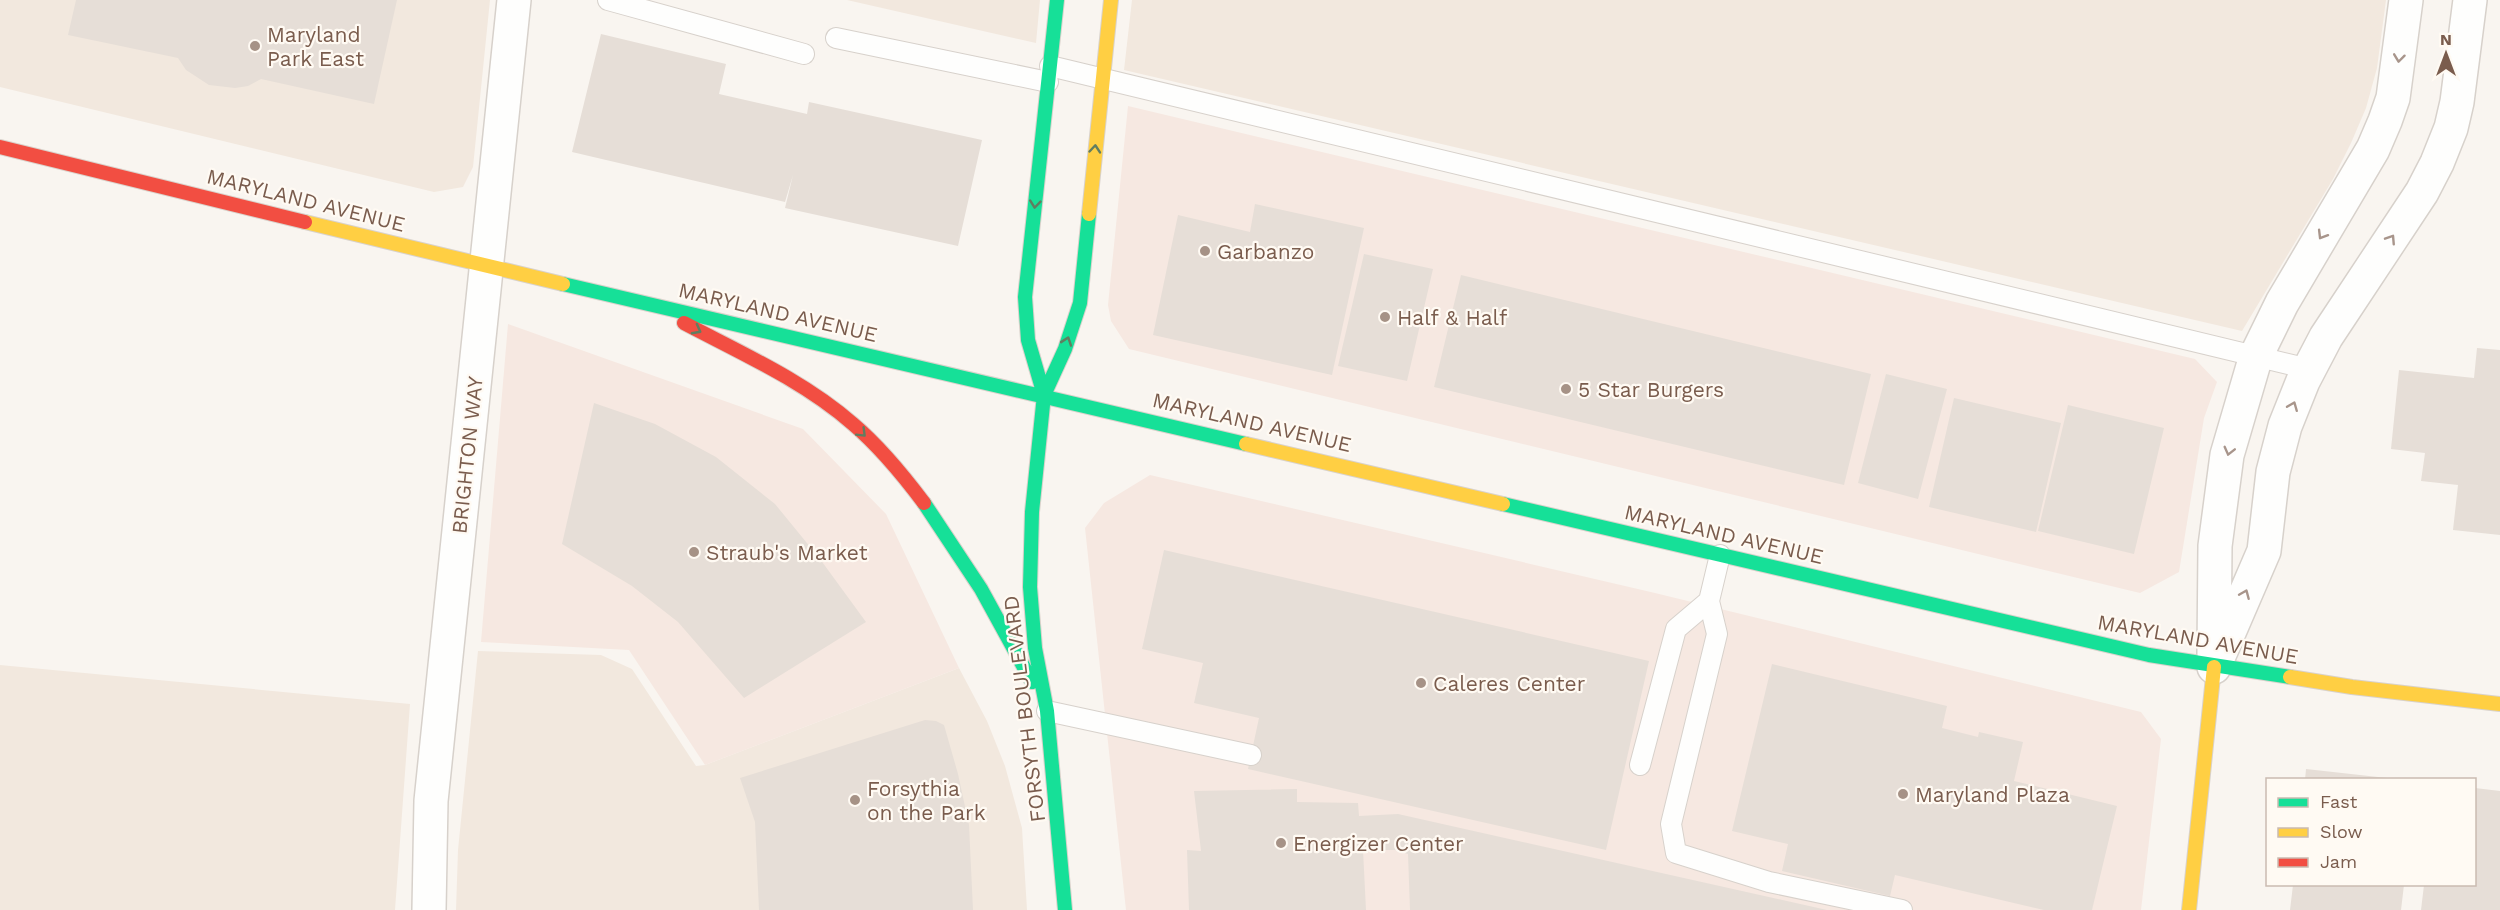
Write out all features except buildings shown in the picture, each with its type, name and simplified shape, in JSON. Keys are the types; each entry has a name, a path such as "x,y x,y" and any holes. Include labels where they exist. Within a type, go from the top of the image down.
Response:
{"main road":[{"path":"1044,395 1028,340 1025,297 1057,0"},
{"path":"1044,395 1065,348 1080,303 1101,80 1111,0"},
{"name":"MARYLAND AVENUE","path":"0,147 486,266 2149,655 2352,687 2500,704"},
{"path":"646,303 806,389 851,422 889,460 942,527 1009,637 1047,711"},
{"name":"FORSYTH BOULEVARD","path":"1044,395 1032,512 1030,587 1035,648 1047,711 1065,910"},
{"path":"2189,910 2214,667"}],"street":[{"name":"BRIGHTON WAY","path":"429,910 431,801 514,0"},
{"path":"2214,667 2216,534 2227,455 2256,356 2282,303 2373,149 2385,121 2393,98 2406,0"},
{"path":"2214,667 2264,551 2273,472 2285,426 2309,369 2326,337 2422,192 2451,128 2457,102 2470,0"}],"lane":[{"path":"608,0 804,54"},
{"path":"836,39 1049,74 1101,80 2309,369"},
{"path":"1720,555 1709,601 1717,634 1671,824 1676,853 1769,882 1902,910"},
{"path":"1640,765 1676,629 1709,601"},
{"path":"1047,711 1251,755"}],"shaded area":[{"path":"0,0 490,0 473,167 463,187 434,192 0,87"},
{"path":"847,0 1040,0 1036,43"},
{"path":"1132,0 2386,0 2377,68 2366,108 2351,143 2333,179 2242,331 1124,70"},
{"path":"1128,106 2195,359 2217,382 2204,418 2179,572 2140,593 1129,349 1111,321 1108,305"},
{"path":"508,324 803,429 886,514 959,668 705,765 629,650 481,642"},
{"path":"1150,475 1655,593 2141,712 2161,739 2141,910 1126,910 1085,528 1104,503"},
{"path":"478,651 601,655 632,669 696,766 705,765 959,668 987,721 1005,766 1022,828 1027,910 456,910 458,850"},
{"path":"0,665 410,704 395,910 0,910"}],"traffic: fast":[{"path":"1044,395 1028,340 1025,297 1057,0"},
{"path":"1065,910 1047,711 1035,648 1030,587 1032,512 1044,395 1065,349 1080,303 1089,214"},
{"path":"563,284 1246,444"},
{"path":"924,503 981,589 1032,682"},
{"path":"1503,504 2149,655 2290,677"}],"traffic: slow":[{"path":"1089,214 1111,0"},
{"path":"305,222 563,284"},
{"path":"1246,444 1503,504"},
{"path":"2189,910 2214,667"},
{"path":"2290,677 2352,687 2500,704"}],"traffic: jam":[{"path":"0,147 305,222"},
{"path":"684,323 772,369 814,394 863,433 924,503"}],"place":[{"name":"Maryland Park East","path":"255,46"},
{"name":"Garbanzo","path":"1205,251"},
{"name":"Half & Half","path":"1385,317"},
{"name":"5 Star Burgers","path":"1566,389"},
{"name":"Straub's Market","path":"694,552"},
{"name":"Caleres Center","path":"1421,683"},
{"name":"Maryland Plaza","path":"1903,794"},
{"name":"Forsythia on the Park","path":"855,800"},
{"name":"Energizer Center","path":"1281,843"}]}
